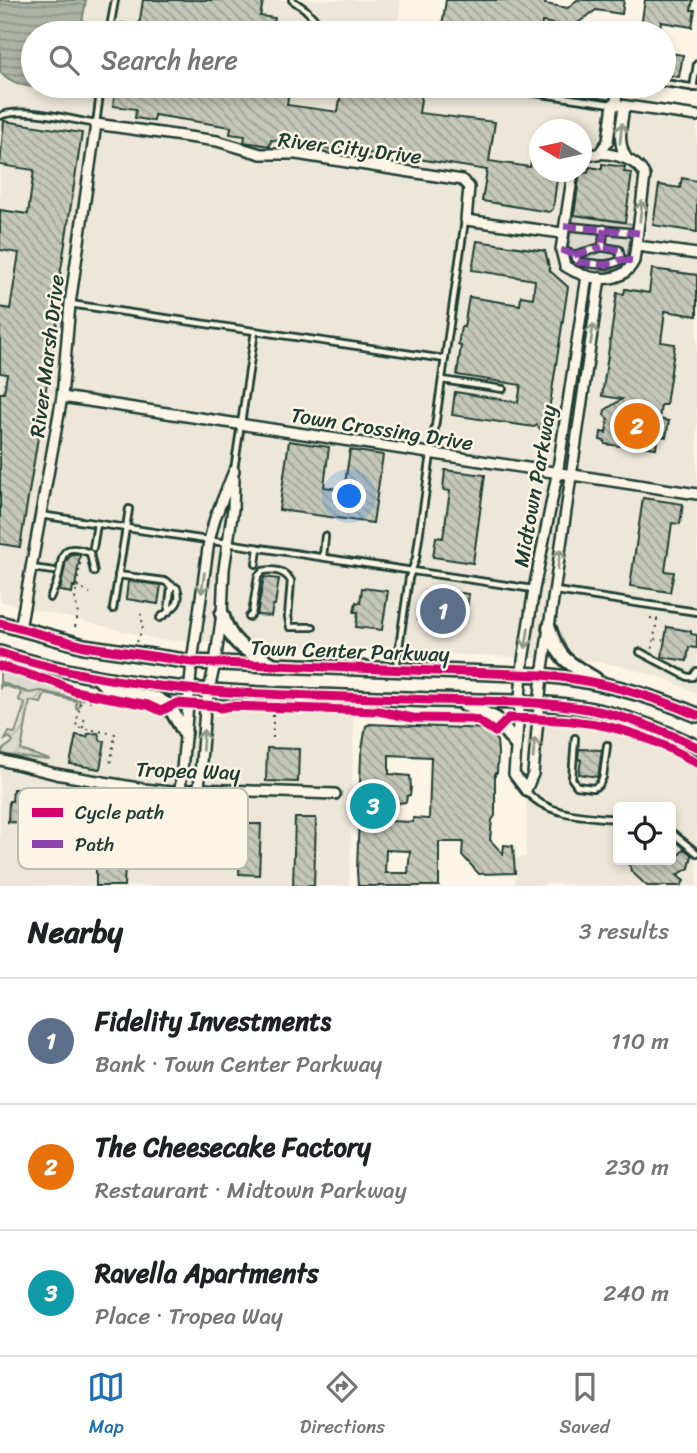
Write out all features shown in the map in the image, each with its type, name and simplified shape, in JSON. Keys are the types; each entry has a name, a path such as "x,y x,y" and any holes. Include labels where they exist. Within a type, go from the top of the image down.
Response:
{"main road":[{"path":"222,614 226,629 244,650 278,666"},
{"name":"Town Center Parkway","path":"0,623 84,646 192,662 542,675 601,683 649,695 697,715"},
{"path":"549,628 556,649 566,661 601,683"},
{"path":"0,653 99,679 191,690 521,703 587,709 630,719 697,747"},
{"path":"99,679 112,692 158,699 169,706 185,733"},
{"path":"457,701 496,719 515,744"}],"street":[{"path":"618,98 620,143 627,159"},
{"path":"618,105 697,116"},
{"path":"598,155 608,141 618,105"},
{"name":"River City Drive","path":"96,124 217,141 261,155 296,154 462,180 469,187 466,220"},
{"name":"River Marsh Drive","path":"20,629 62,397 70,304 96,124"},
{"path":"571,182 561,250 565,267 600,278 617,277 629,271 637,246 645,176 641,167 627,159 592,154"},
{"path":"466,220 563,230 604,229 639,233"},
{"path":"602,263 605,248 604,229"},
{"path":"637,246 697,254"},
{"path":"576,259 605,248 619,250 617,277"},
{"path":"561,250 576,259 596,265 634,261"},
{"path":"574,272 576,259"},
{"name":"Midtown Parkway","path":"587,276 557,475 534,589 522,674 514,774 526,790 533,774 542,675 600,278"},
{"name":"Town Crossing Drive","path":"62,397 557,475 697,494"},
{"path":"180,788 192,662 209,541 234,471"},
{"path":"199,788 205,709 222,614 224,569 233,509 234,471"},
{"name":"Tropea Way","path":"0,760 84,780 137,788"},
{"name":"Tropea Way","path":"248,791 335,794"}],"lane":[{"path":"111,21 115,0"},
{"path":"292,0 305,9 315,21"},
{"path":"676,85 695,88 697,64"},
{"name":"River Marsh Drive","path":"96,124 100,98"},
{"path":"569,98 618,105"},
{"path":"0,116 23,113 96,124"},
{"path":"395,670 432,454 466,220"},
{"path":"70,304 445,359"},
{"path":"234,471 255,331"},
{"path":"442,380 503,389"},
{"path":"113,609 129,509"},
{"path":"40,515 534,589"},
{"path":"93,548 97,524"},
{"path":"323,557 325,536"},
{"path":"50,598 65,550 69,548 90,553 94,572"},
{"path":"256,564 258,548"},
{"path":"30,567 54,571"},
{"path":"249,617 252,614 258,576 266,570 278,571 291,581 288,617 290,627 313,627"},
{"path":"118,575 168,582 177,588 179,598 174,610 160,618"},
{"path":"168,582 171,588 168,612"},
{"path":"554,591 697,612"},
{"path":"640,652 688,677 693,677 697,671"},
{"path":"575,738 572,779 577,786 593,788 600,785 607,745"},
{"path":"526,790 554,811 613,818"},
{"path":"676,836 697,853"}],"path":[{"path":"75,627 78,615 75,602 81,558"},
{"path":"77,586 90,593"},
{"path":"137,643 143,627 141,614"},
{"path":"650,618 657,619 652,653"},
{"path":"654,639 663,640"},
{"path":"74,691 105,698"},
{"path":"93,695 92,701 81,699 76,727 115,734 110,766"},
{"path":"259,707 286,708"},
{"path":"273,708 273,742"},
{"path":"83,728 85,715"}],"shaded area":[{"path":"0,0 401,0 398,21 21,21 21,98 616,98 697,111 697,694 667,679 593,661 160,640 0,601"},
{"path":"0,0 86,0 82,21 21,21 21,84 0,72"},
{"path":"574,215 632,224 627,256 619,269 612,271 572,265 567,254"},
{"path":"0,669 91,699 80,700 41,691 29,693 0,682"},
{"path":"0,676 72,697 149,712 218,717 235,712 354,715 349,886 0,886"},
{"path":"0,682 29,693 41,691 80,700 78,709 76,701 45,694 41,703 30,701 21,750 50,760 3,754 2,750 13,742 10,737 5,740 9,732 15,733 25,704 19,700 21,691 2,685 0,688"},
{"path":"527,724 565,724 620,734 663,749 697,767 697,886 585,886 549,883 540,886 515,886 516,858 526,857"}],"building":[{"path":"143,0 263,2 260,16 275,18 274,21 140,21"},
{"path":"446,0 545,0 545,4 568,8 577,0 624,0 622,14 596,10 580,21 443,21"},
{"path":"645,0 693,0 691,10 695,10 692,27 676,24 676,21 642,21"},
{"path":"676,54 683,55 679,77 676,77"},
{"path":"114,98 288,98 287,105 338,112 340,98 421,98 419,113 495,122 489,161 529,167 529,182 557,182 553,209 549,212 482,201 487,170 387,154 387,157 334,146 333,150 271,140 270,146 244,142 245,136 230,134 231,127 154,115 154,121 135,118 136,109 113,106"},
{"path":"4,121 82,133 54,315 58,316 20,547 0,544 0,393 4,393 7,374 0,373 0,307 10,309 19,253 0,250 0,210 28,214 34,170 0,165"},
{"path":"602,164 625,167 624,172 632,173 625,222 574,215 579,182 592,182 592,167 602,169"},
{"path":"682,178 697,181 697,232 653,225 659,185 680,188"},
{"path":"477,241 545,251 550,271 568,287 548,417 553,424 543,432 537,425 534,427 452,415 455,392 518,402 521,385 457,375 461,346 458,345 469,297 520,305 521,296 533,298 535,280 472,270"},
{"path":"652,269 697,275 697,316 665,311 661,342 675,344 666,405 661,405 659,419 669,421 666,437 658,436 656,448 621,443 620,446 605,444 605,441 600,440 601,432 606,433 608,419 604,415 605,410 622,399 602,396 617,293 624,294 625,289 649,293"},
{"path":"289,441 329,447 324,487 344,490 350,450 383,455 373,523 279,510"},
{"path":"445,470 485,475 473,563 433,557 436,537 443,538 450,491 443,490"},
{"path":"643,498 683,504 680,524 672,523 665,571 674,572 670,592 630,586"},
{"path":"72,554 80,555 72,593 60,591 66,561"},
{"path":"264,577 279,579 271,616 257,615"},
{"path":"128,581 161,585 158,604 126,599"},
{"path":"362,588 388,591 382,630 356,627 358,612 354,612 356,602 360,603"},
{"path":"425,591 469,594 462,623 454,622 453,625 418,620"},
{"path":"667,627 691,631 691,634 697,635 697,648 689,647 687,661 662,657"},
{"path":"366,726 487,729 497,741 498,753 495,816 492,820 490,840 503,854 504,845 513,846 515,873 479,874 462,855 463,842 439,842 439,886 358,886 361,755","holes":["389,755 431,757 429,819 413,818 413,822 389,821 389,804 406,802 411,787 410,776 389,774","386,850 410,851 408,873 385,873"]},
{"path":"98,733 101,741 105,741 100,769 70,764 76,735 87,737 88,734"},
{"path":"267,748 299,749 298,782 266,781"},
{"path":"579,749 602,750 598,777 579,774"},
{"path":"13,789 18,789 18,823 8,822 9,801 12,801"},
{"path":"295,818 316,818 314,886 293,886"},
{"path":"248,824 261,824 259,875 239,874 239,869 248,869"},
{"path":"684,849 692,855 689,868 677,875 684,881 681,886 647,886 631,871 629,865 676,865 676,859"},
{"path":"96,869 125,869 124,886 96,886"}],"marked path":[{"path":"564,226 639,233"},
{"path":"604,229 602,247 619,250 621,260"},
{"path":"574,255 602,247"},
{"path":"561,250 574,255 578,262 606,264 621,260 634,261"}],"cycle path":[{"path":"0,623 84,646 192,662 562,677 621,689 697,715"},
{"path":"0,653 101,678 202,690 566,706 630,720 697,747"},
{"path":"0,666 57,683 74,691 148,705 161,711 177,703 220,708 231,706 378,711 413,718 477,720 495,732 509,718 595,724 640,736 697,763"}],"place":[{"name":"The Cheesecake Factory","path":"637,426"},
{"name":"Fidelity Investments","path":"443,611"},
{"name":"Ravella Apartments","path":"373,806"}]}
